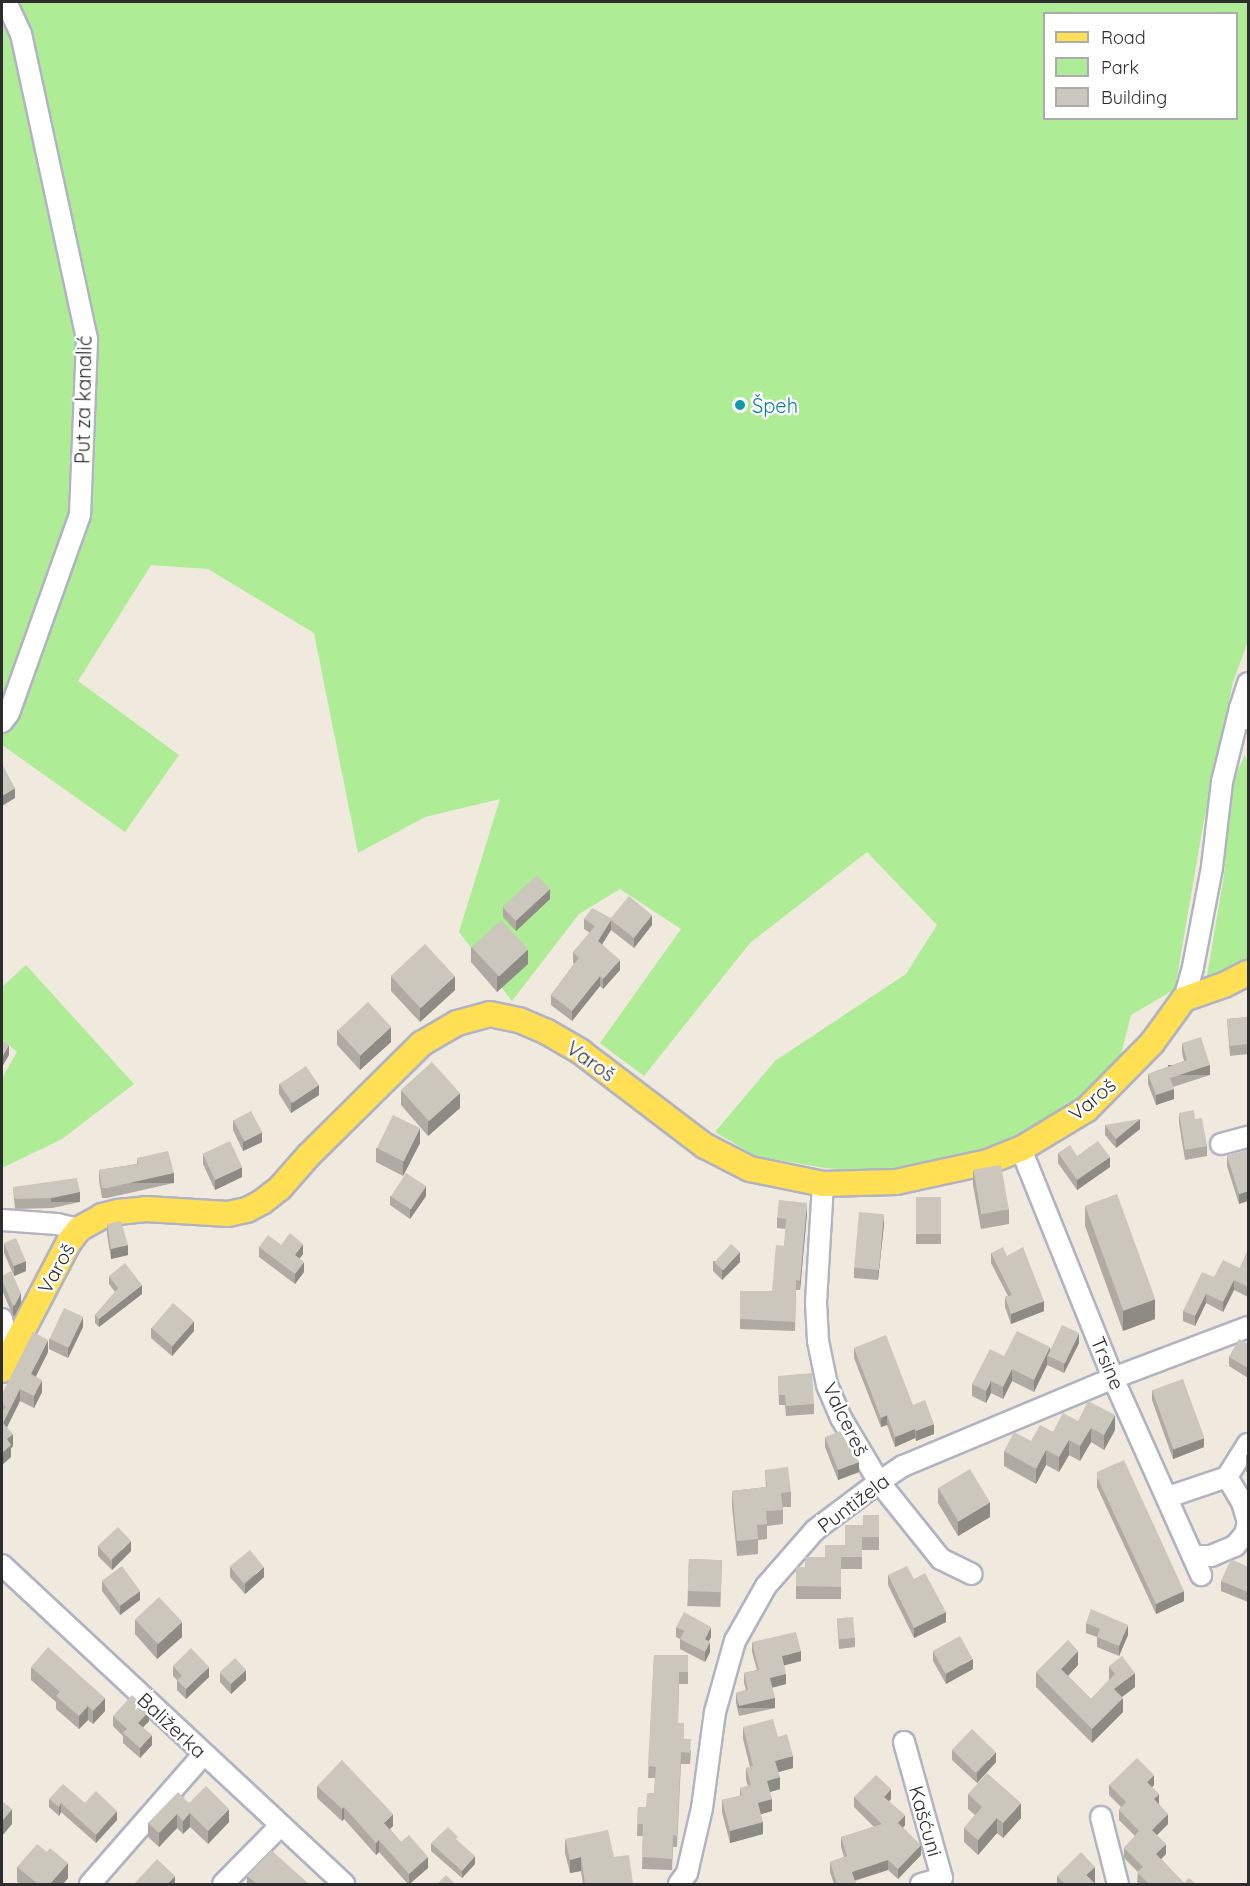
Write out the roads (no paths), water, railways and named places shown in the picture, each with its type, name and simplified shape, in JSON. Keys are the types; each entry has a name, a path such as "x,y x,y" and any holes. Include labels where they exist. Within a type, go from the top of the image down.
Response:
{"main road":[{"path":"1184,999 1224,985 1248,973"},
{"name":"Varoš","path":"6,1362 69,1242 79,1229 102,1216 118,1212 146,1209 228,1214 247,1210 262,1202 280,1188 309,1155 421,1044 457,1023 490,1014 519,1020 581,1052 705,1146 750,1168 823,1184 896,1182 988,1162 1020,1149 1087,1109 1152,1043 1184,999"}],"street":[{"name":"Put za kanalić","path":"2,722 9,713 80,515 87,339 21,33 6,2"},
{"path":"1184,999 1193,967 1212,867 1222,782 1248,683"},
{"path":"1240,708 1248,727"},
{"path":"1221,1144 1248,1137"},
{"name":"Trsine","path":"1020,1149 1113,1378 1201,1575"},
{"name":"Valcereš","path":"823,1184 816,1302 818,1341 827,1385 841,1418 879,1482 941,1559 972,1574"},
{"path":"2,1220 57,1224 79,1229"},
{"path":"2,1319 6,1362"},
{"name":"Puntižela","path":"679,1884 687,1873 690,1862 702,1808 715,1712 735,1641 766,1586 814,1530 903,1466 1113,1378 1248,1327"},
{"path":"1168,1497 1227,1478 1248,1444"},
{"path":"1193,1556 1211,1556 1235,1546 1245,1534 1248,1522 1242,1502 1227,1478"},
{"name":"Baližerka","path":"2,1565 203,1755 344,1884"},
{"name":"Kašćuni","path":"904,1742 942,1878 921,1884"},
{"path":"90,1884 203,1755"},
{"path":"1101,1818 1118,1884"},
{"path":"224,1884 280,1826"}],"place":[{"name":"Špeh","path":"740,405"}]}
